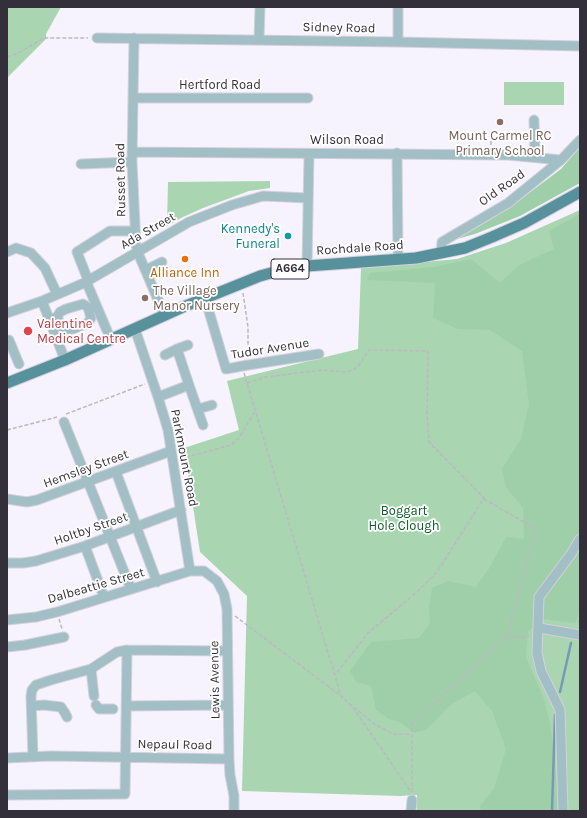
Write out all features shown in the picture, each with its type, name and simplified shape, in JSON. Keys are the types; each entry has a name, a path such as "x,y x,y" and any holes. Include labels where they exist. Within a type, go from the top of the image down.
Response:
{"main road":[{"name":"Rochdale Road","path":"8,380 65,360 242,282 260,276 282,270 307,266 398,259 465,248 492,238 524,223 580,192"}],"street":[{"path":"259,40 260,7"},
{"path":"398,7 398,42"},
{"name":"Sidney Road","path":"97,38 580,46"},
{"name":"Russet Road","path":"134,38 132,162 136,245 165,316"},
{"name":"Hertford Road","path":"133,98 308,98"},
{"path":"534,120 535,157"},
{"name":"Old Road","path":"441,253 442,242 508,203 562,160 580,140"},
{"name":"Wilson Road","path":"133,152 508,155 562,160"},
{"path":"307,266 309,154"},
{"path":"397,154 398,259"},
{"path":"81,164 132,162"},
{"name":"Ada Street","path":"7,313 42,301 87,281 138,253 189,222 232,204 263,196 308,198"},
{"path":"111,340 76,252 110,231 135,230"},
{"path":"7,252 16,248 31,253 45,268 57,294"},
{"path":"146,270 162,262"},
{"name":"Tudor Avenue","path":"205,298 226,369 319,354"},
{"path":"42,301 53,319 65,360"},
{"name":"Parkmount Road","path":"135,329 168,430 190,571"},
{"path":"7,341 9,340 20,364"},
{"path":"165,355 188,345"},
{"path":"178,349 203,426"},
{"path":"158,397 189,385"},
{"path":"198,409 212,405"},
{"path":"63,417 131,589"},
{"name":"Hemsley Street","path":"7,500 27,502 37,500 171,451"},
{"path":"116,472 157,582"},
{"name":"Holtby Street","path":"7,563 36,561 85,546 181,510"},
{"path":"563,811 560,710 541,671 537,653 539,597 571,554 580,539"},
{"path":"85,546 104,597"},
{"name":"Dalbeattie Street","path":"7,620 36,617 57,612 190,571"},
{"name":"Lewis Avenue","path":"190,571 204,572 217,581 224,594 227,609 229,759 234,796 234,811"},
{"path":"539,628 580,635"},
{"path":"7,647 64,637"},
{"path":"33,757 31,696 32,690 36,686 51,680 91,669 117,652 127,650 227,651"},
{"path":"7,794 125,794 124,757 127,650"},
{"path":"91,669 94,696"},
{"path":"32,706 48,705 61,707 66,713 67,717"},
{"path":"96,705 99,709 113,709"},
{"path":"126,706 228,705"},
{"name":"Nepaul Road","path":"7,758 124,757 229,759"},
{"path":"411,811 412,800"}],"path":[{"path":"7,57 18,53 44,38 97,38"},
{"path":"491,141 492,149"},
{"path":"242,282 248,327 245,365 247,383 341,696"},
{"path":"247,383 265,377 323,370 346,372 353,370 359,365 369,350 428,351 427,414 429,442 484,498 536,529 507,637 412,723 412,793 352,706"},
{"path":"7,430 63,417 152,381"},
{"path":"173,461 231,445 239,438 255,411"},
{"path":"335,675 368,633 418,591 437,572 484,498"},
{"path":"227,609 341,696 374,724 394,734 412,734"},
{"path":"57,612 64,637"},
{"path":"507,637 526,637 539,628"}],"green space":[{"path":"7,7 61,7 46,34 46,39 7,78"},
{"path":"504,82 564,82 564,105 504,105"},
{"path":"580,147 580,183 520,216 475,234 457,239 456,237 513,205 561,169"},
{"path":"270,181 270,188 249,191 203,208 167,226 168,182"},
{"name":"Boggart Hole Clough","path":"580,210 580,811 417,811 417,795 400,796 242,791 247,596 200,552 184,448 239,430 227,381 358,349 361,268 457,259 506,243"},
{"path":"580,214 580,610 575,623 543,619 528,631 526,657 544,699 550,723 557,783 557,811 481,811 480,806 494,789 506,749 492,711 475,691 450,705 427,729 414,733 400,722 389,719 376,710 371,686 356,682 350,671 371,642 419,638 430,624 429,608 432,588 448,581 476,587 490,567 506,537 524,539 523,508 506,487 502,469 521,439 529,404 522,351 490,330 458,329 433,318 435,283 367,280 370,273 434,267 471,259 500,283 519,265 554,249 549,231"}],"waterway":[{"path":"560,692 571,643"},
{"path":"552,811 555,715"}],"place":[{"name":"Mount Carmel RC Primary School","path":"500,122"},
{"name":"Kennedy's Funeral","path":"288,236"},
{"name":"Alliance Inn","path":"185,259"},
{"name":"The Village Manor Nursery","path":"145,298"},
{"name":"Valentine Medical Centre","path":"28,331"}]}
